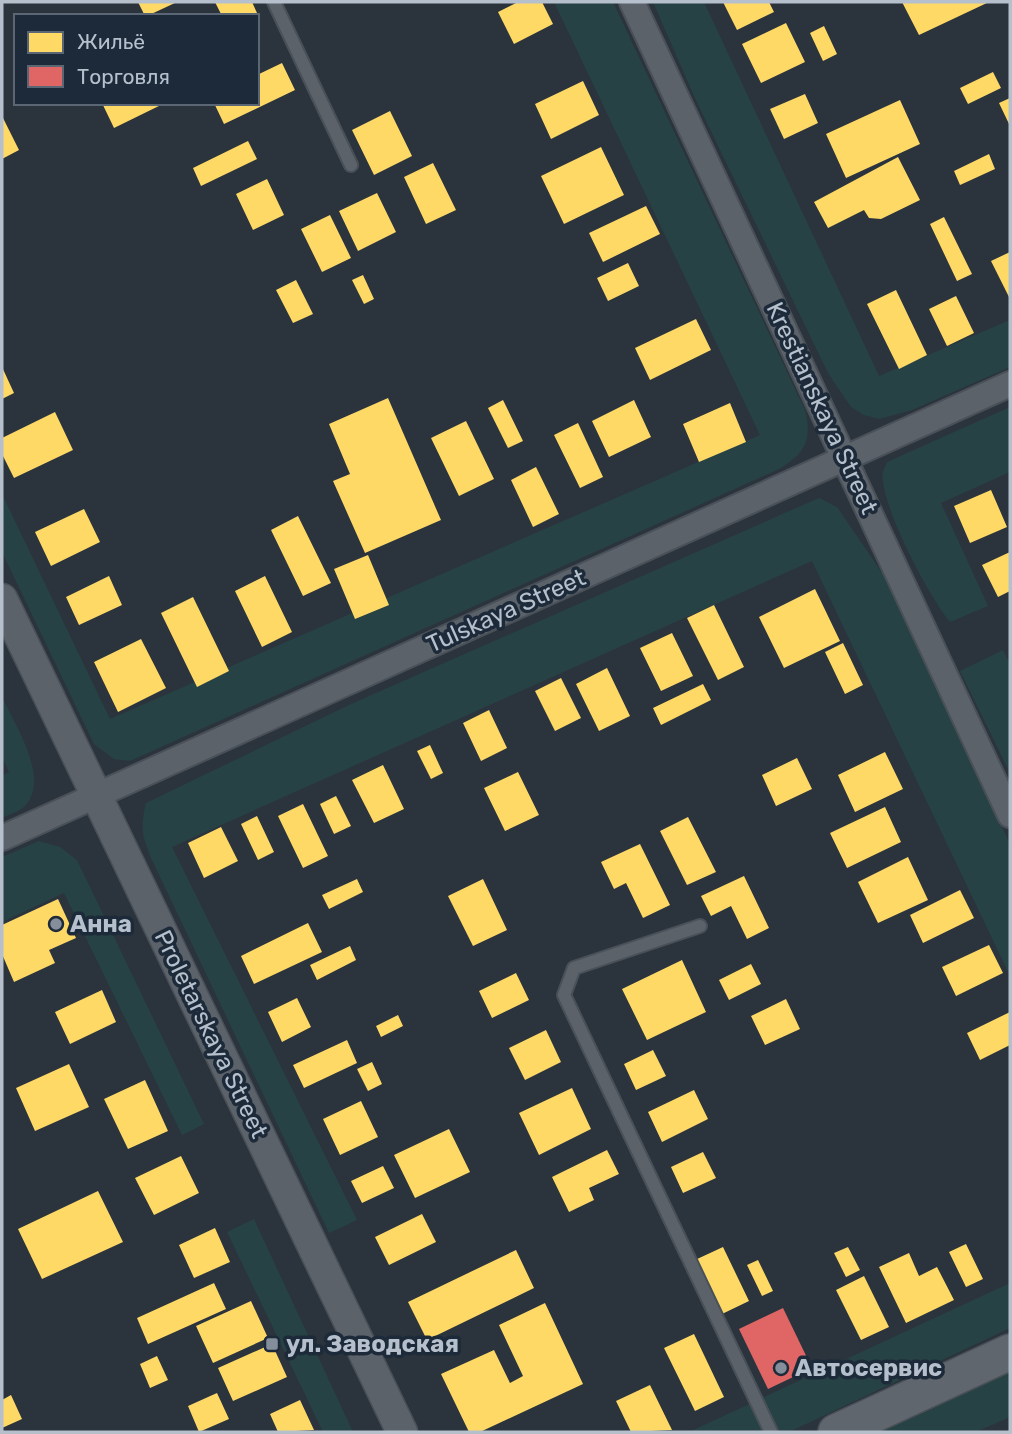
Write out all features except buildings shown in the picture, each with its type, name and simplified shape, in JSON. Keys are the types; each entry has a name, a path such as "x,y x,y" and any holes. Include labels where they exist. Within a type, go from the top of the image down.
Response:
{"main road":[{"path":"836,1432 1010,1352"}],"street":[{"name":"Krestianskaya Street","path":"632,2 1010,815"},
{"name":"Tulskaya Street","path":"2,838 1010,384"},
{"name":"Proletarskaya Street","path":"2,599 402,1432"}],"lane":[{"path":"274,2 351,165"},
{"path":"700,926 574,968 564,995 771,1432"}],"green space":[{"path":"554,2 613,2 805,410 807,439 800,453 777,470 130,761 114,759 94,744 2,552 2,494 110,719 760,435"},
{"path":"653,2 704,2 879,376 1010,320 1010,367 912,410 879,419 864,415 851,407 828,373 694,96"},
{"path":"1010,407 1010,472 941,503 988,606 950,622 930,593 907,549 889,504 883,472 887,462"},
{"path":"819,498 837,507 887,580 1010,844 1010,976 812,561 172,847 357,1220 329,1233 152,860 143,832 146,803 351,704"},
{"path":"1003,650 1010,664 1010,773 960,671"},
{"path":"2,697 28,750 34,780 26,805 2,818 2,775 9,772 2,757"},
{"path":"39,841 60,847 77,860 204,1124 182,1135 64,893 2,922 2,857"},
{"path":"254,1219 353,1432 323,1432 227,1232"},
{"path":"1010,1283 1010,1328 789,1432 689,1432"},
{"path":"1010,1368 1010,1417 976,1432 868,1432"}],"place":[{"name":"Анна","path":"56,924"},
{"name":"ул. Заводская","path":"272,1344"},
{"name":"Автосервис","path":"781,1368"}]}
